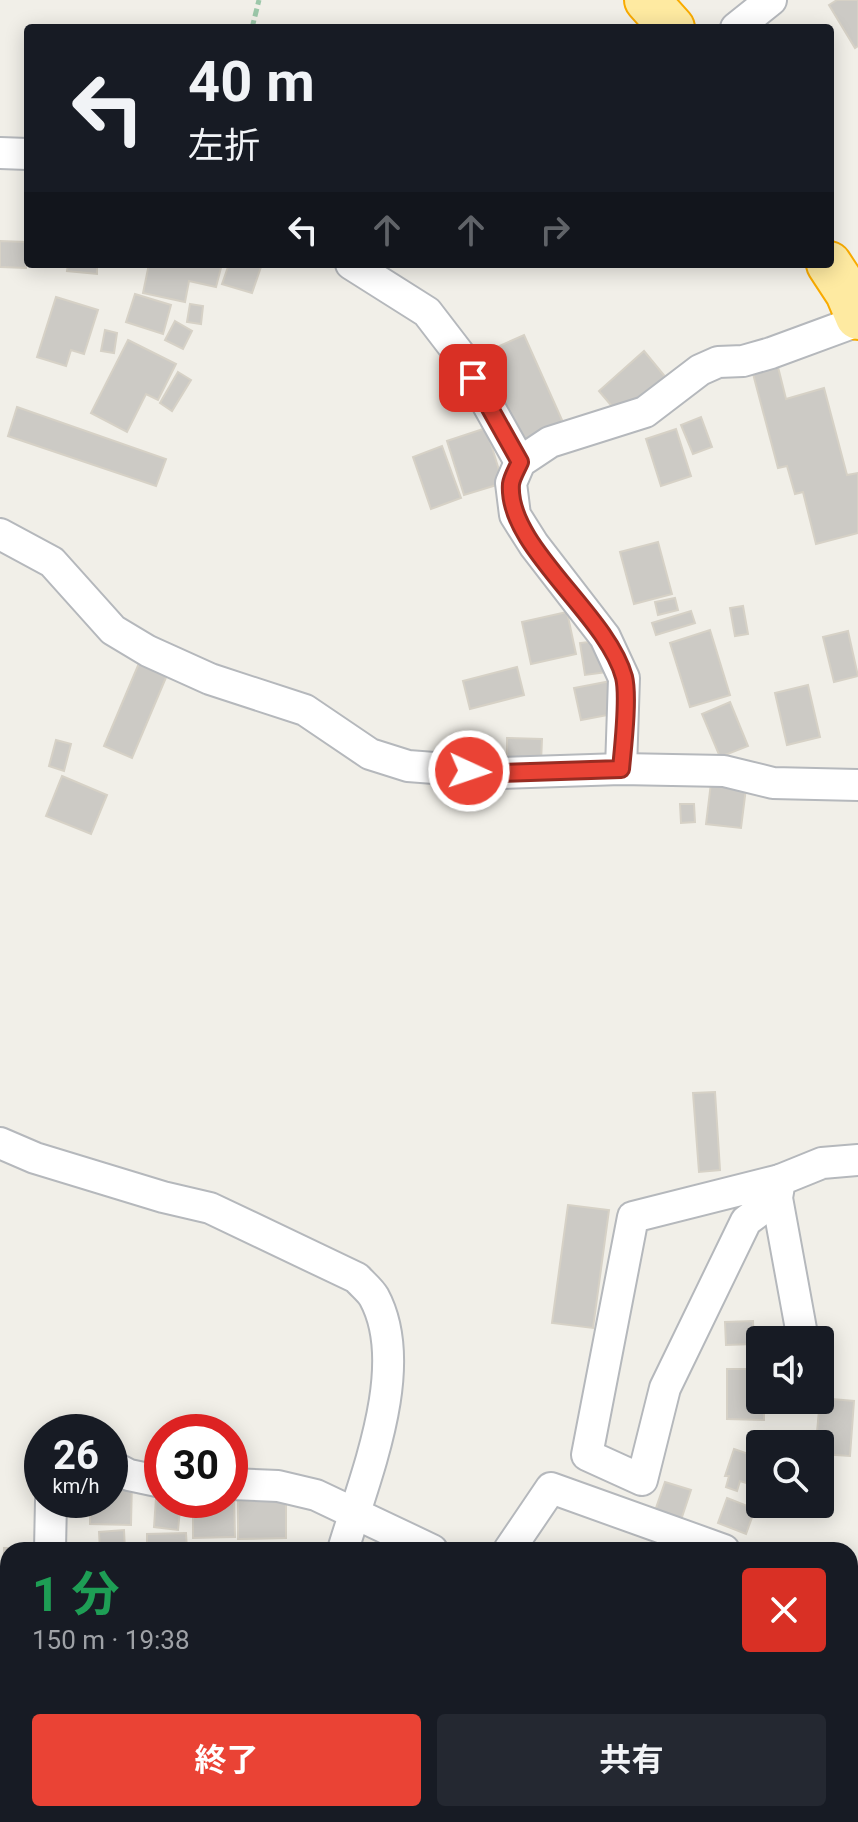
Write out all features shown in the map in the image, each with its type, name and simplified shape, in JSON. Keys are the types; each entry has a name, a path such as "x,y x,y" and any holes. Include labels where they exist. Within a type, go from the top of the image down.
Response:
{"highway":[{"path":"647,0 668,24"},
{"path":"832,268 848,293 858,319"}],"street":[{"path":"741,24 771,0"},
{"path":"0,153 24,154"},
{"path":"357,268 427,312 460,355 520,462"},
{"path":"621,769 624,678 605,637 534,545 515,515 511,483 520,462 550,442 645,412 700,370 718,362 743,361 771,353 858,319"},
{"path":"0,534 52,562 113,630 148,651 210,679 305,710 336,728 370,754 408,766 500,773 621,769 724,771 773,783 858,785"},
{"path":"0,1143 49,1163 210,1208 357,1278 373,1296 388,1341 385,1400 373,1458 345,1542"},
{"path":"778,1189 633,1217 587,1455 642,1480 665,1388 746,1221 778,1189 822,1163 858,1160"},
{"path":"778,1189 801,1326"},
{"path":"248,1485 278,1486 316,1495 416,1542"},
{"path":"514,1542 551,1488 702,1542"},
{"path":"50,1542 51,1518"}],"path":[{"path":"253,24 259,0"}],"building":[{"path":"837,0 858,0 858,46 855,48 829,5"},
{"path":"0,241 24,242 24,268 0,267"},
{"path":"67,268 97,268 97,274 67,271"},
{"path":"148,268 221,268 216,287 189,281 185,302 143,293"},
{"path":"228,268 261,268 252,293 222,284"},
{"path":"135,294 171,305 163,334 126,322"},
{"path":"56,297 98,310 84,354 71,350 66,366 37,357"},
{"path":"190,304 203,306 201,324 187,322"},
{"path":"175,321 192,331 183,349 165,340"},
{"path":"105,330 117,333 114,353 101,351"},
{"path":"524,335 566,429 521,449 479,355"},
{"path":"128,340 176,364 158,400 146,394 127,432 91,413"},
{"path":"644,351 667,379 622,418 599,391"},
{"path":"777,363 786,399 824,388 847,475 858,473 858,533 816,544 803,492 795,494 787,466 778,468 752,370"},
{"path":"178,372 191,380 172,411 160,403"},
{"path":"17,407 166,459 156,486 8,436"},
{"path":"701,417 712,447 693,454 681,425"},
{"path":"486,428 503,483 464,495 447,441"},
{"path":"676,429 691,476 661,486 646,439"},
{"path":"442,446 461,498 431,509 413,457"},
{"path":"658,542 672,594 634,604 620,552"},
{"path":"675,598 678,610 658,615 655,602"},
{"path":"743,606 748,634 735,636 730,608"},
{"path":"691,611 695,623 656,635 652,623"},
{"path":"567,612 576,654 531,664 522,622"},
{"path":"710,630 730,695 690,707 670,643"},
{"path":"848,631 858,676 834,682 823,637"},
{"path":"604,640 608,672 585,675 580,643"},
{"path":"142,656 170,668 132,758 104,746"},
{"path":"517,667 524,695 470,709 463,681"},
{"path":"611,681 618,713 581,720 574,688"},
{"path":"808,685 820,737 787,745 775,693"},
{"path":"730,702 748,746 720,757 702,714"},
{"path":"507,738 542,739 541,763 507,763"},
{"path":"56,740 71,744 64,771 49,766"},
{"path":"62,776 107,795 91,834 46,816"},
{"path":"711,783 746,788 741,828 706,824"},
{"path":"680,804 694,804 695,822 681,823"},
{"path":"715,1092 720,1170 699,1172 693,1093"},
{"path":"568,1205 609,1210 593,1328 552,1323"},
{"path":"753,1321 753,1326 746,1326 746,1344 726,1345 725,1322"},
{"path":"727,1369 746,1369 746,1414 764,1414 764,1420 727,1419"},
{"path":"834,1399 854,1401 850,1456 834,1455 834,1430 817,1430 819,1414 834,1414"},
{"path":"734,1449 746,1453 746,1483 740,1481 737,1491 726,1487 729,1476 725,1476"},
{"path":"128,1480 132,1480 131,1525 90,1524 90,1518 128,1518"},
{"path":"665,1482 691,1490 681,1520 655,1511"},
{"path":"727,1498 746,1505 746,1518 752,1518 746,1534 718,1523"},
{"path":"248,1501 286,1501 286,1538 238,1539 238,1518 248,1518"},
{"path":"155,1518 179,1518 178,1530 154,1527"},
{"path":"193,1518 235,1518 235,1537 193,1538"},
{"path":"124,1530 125,1542 100,1542 99,1532"},
{"path":"186,1533 187,1542 147,1542 147,1534"}],"route":[{"path":"469,771 500,773 621,769 624,731 624,678 605,637 534,545 515,515 511,483 520,462 473,378"}]}
